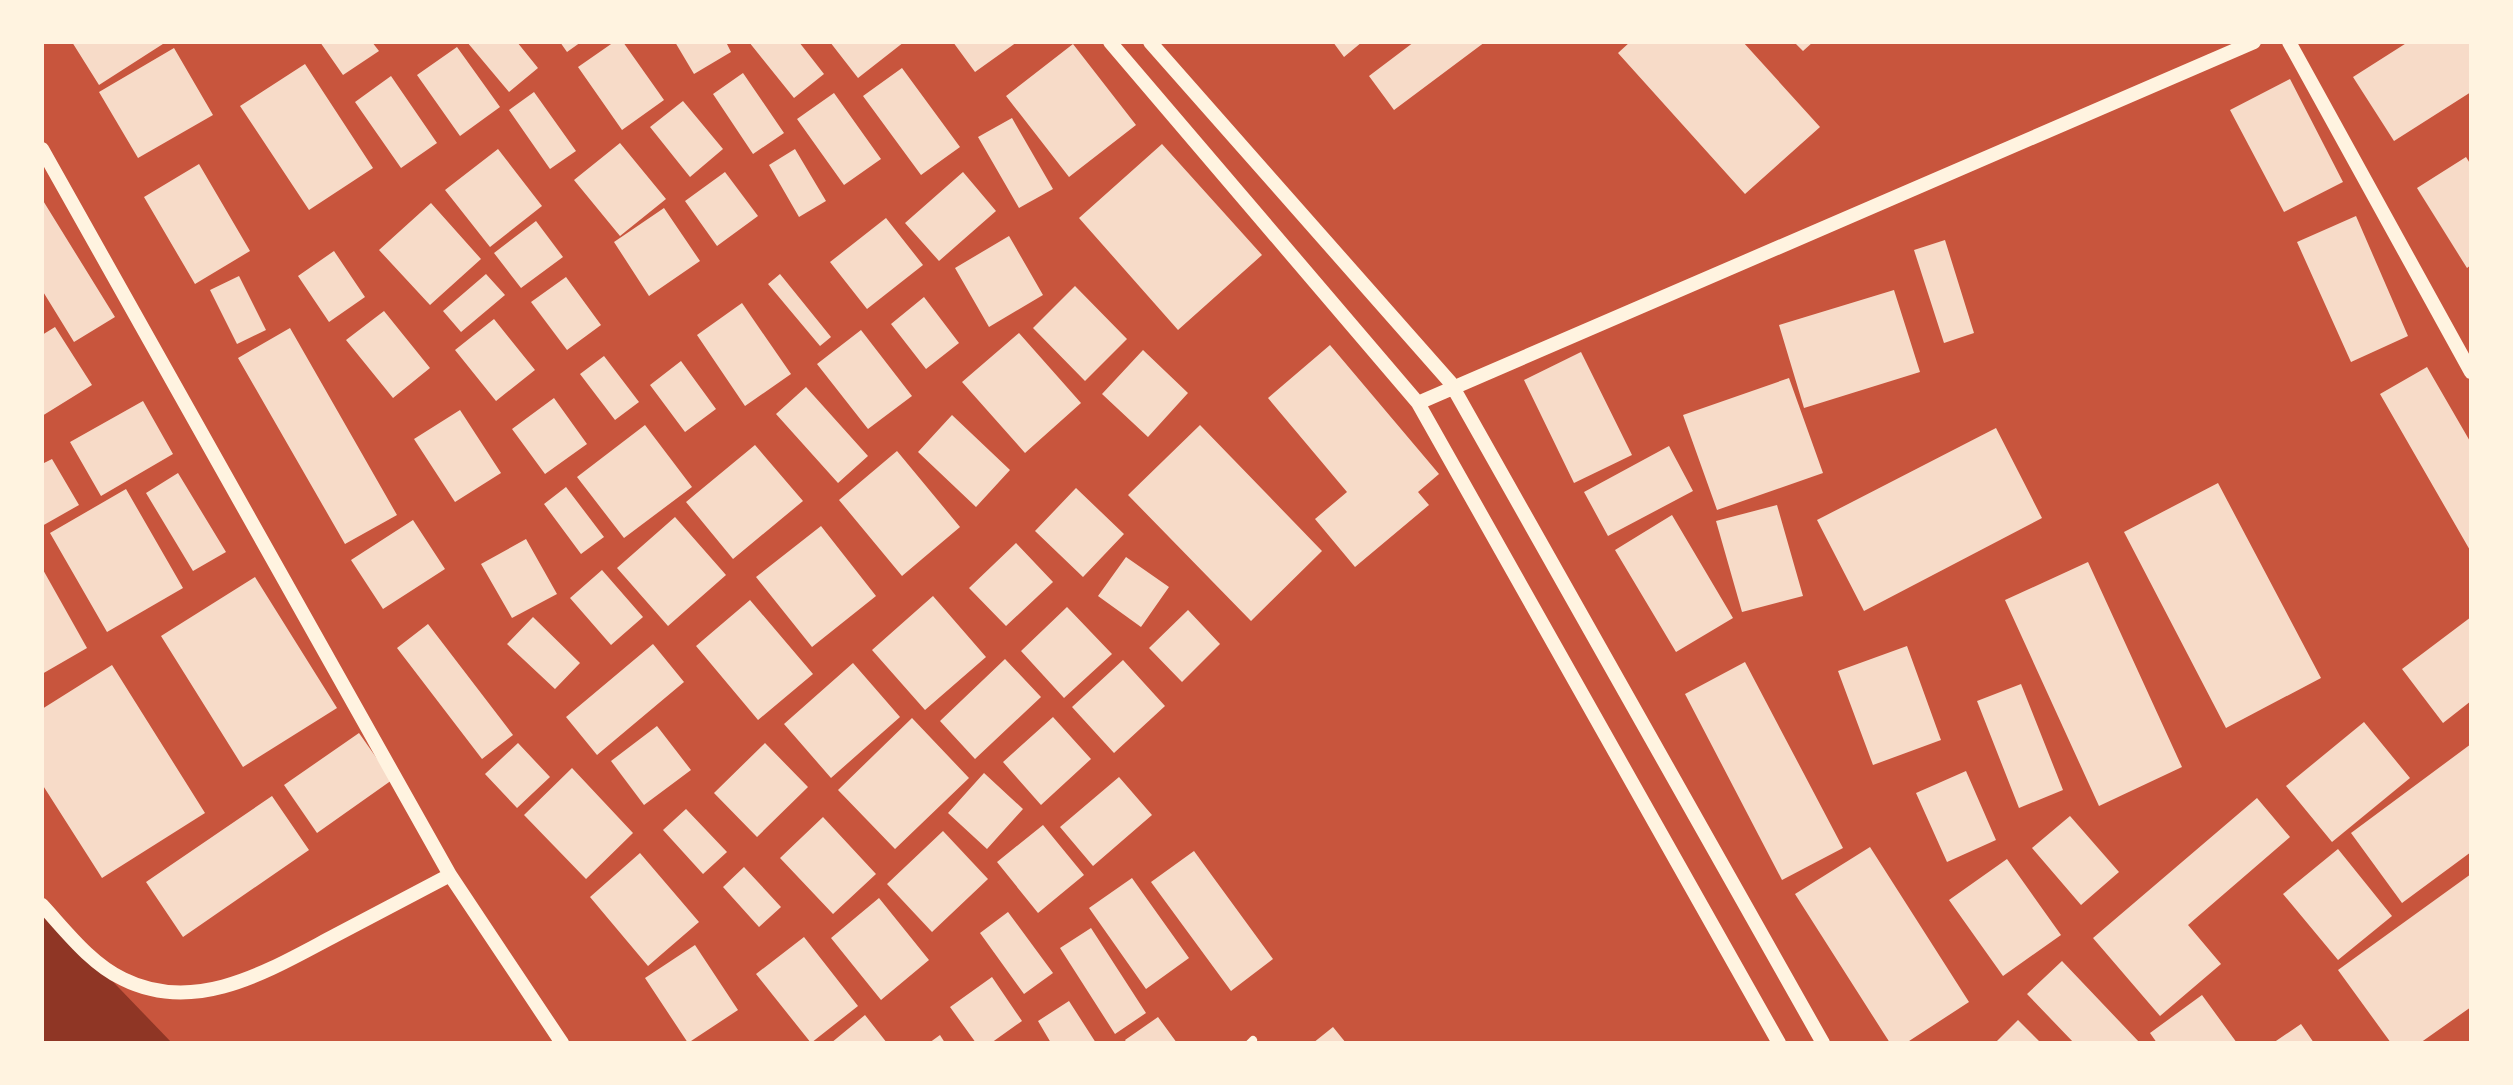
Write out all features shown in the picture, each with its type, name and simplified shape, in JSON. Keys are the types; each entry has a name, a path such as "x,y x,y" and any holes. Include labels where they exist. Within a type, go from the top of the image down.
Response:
{"street":[{"path":"1110,42 1418,403 1779,1043"},
{"path":"1150,42 1450,382 1823,1043"},
{"path":"1418,403 2254,42"},
{"path":"2289,42 2471,372"},
{"path":"42,149 450,875 562,1043"},
{"path":"42,905 88,955 122,979 146,988 186,993 212,990 252,978 450,875"}],"shaded area":[{"path":"42,908 172,1043 42,1043"}],"building":[{"path":"72,42 166,42 99,85"},
{"path":"320,42 372,42 379,51 343,75"},
{"path":"467,42 517,42 538,68 509,92"},
{"path":"560,42 581,42 567,52"},
{"path":"614,42 623,42 664,100 622,130 578,67"},
{"path":"675,42 726,42 731,52 694,74"},
{"path":"749,42 799,42 824,74 794,98"},
{"path":"830,42 904,42 858,78"},
{"path":"953,42 1017,42 975,72"},
{"path":"1333,42 1362,42 1344,57"},
{"path":"1414,42 1485,42 1394,110 1369,76"},
{"path":"1630,42 1743,42 1820,127 1745,194 1618,53"},
{"path":"1794,42 1813,42 1803,51"},
{"path":"2408,42 2471,42 2471,92 2394,141 2353,77"},
{"path":"1073,44 1136,125 1069,177 1006,96"},
{"path":"457,47 500,107 460,136 417,75"},
{"path":"174,48 213,115 138,158 99,92"},
{"path":"305,64 373,168 309,210 240,106"},
{"path":"902,68 960,147 921,175 863,96"},
{"path":"743,73 784,133 753,154 713,94"},
{"path":"391,76 437,143 401,168 355,102"},
{"path":"2290,79 2343,182 2284,212 2230,110"},
{"path":"534,92 576,151 550,169 509,110"},
{"path":"834,93 881,159 844,185 797,119"},
{"path":"683,101 723,149 690,177 650,127"},
{"path":"1012,118 1053,189 1019,208 978,137"},
{"path":"620,143 666,199 620,236 574,180"},
{"path":"1162,144 1262,255 1178,330 1079,218"},
{"path":"498,149 542,206 490,247 445,190"},
{"path":"795,149 826,201 799,217 769,165"},
{"path":"2466,157 2471,165 2471,265 2467,268 2417,188"},
{"path":"199,164 250,251 195,284 144,197"},
{"path":"725,172 758,216 717,246 685,201"},
{"path":"963,172 996,211 939,261 905,223"},
{"path":"42,199 115,317 74,342 42,290"},
{"path":"431,203 481,259 430,305 379,250"},
{"path":"664,208 700,261 649,296 614,242"},
{"path":"2356,216 2408,336 2351,362 2297,242"},
{"path":"886,218 923,265 867,309 830,262"},
{"path":"536,221 563,257 521,288 494,253"},
{"path":"1009,236 1043,295 989,327 955,268"},
{"path":"1945,240 1974,333 1944,343 1914,250"},
{"path":"334,251 365,297 329,322 298,276"},
{"path":"486,274 505,295 461,332 443,311"},
{"path":"780,274 831,337 820,346 768,284"},
{"path":"239,276 266,330 237,344 210,290"},
{"path":"566,277 601,325 567,350 531,302"},
{"path":"1075,286 1127,339 1085,381 1033,328"},
{"path":"1894,290 1920,372 1804,408 1779,325"},
{"path":"924,297 959,343 926,369 891,324"},
{"path":"742,303 791,374 745,406 697,335"},
{"path":"384,311 430,368 393,398 346,340"},
{"path":"494,319 535,370 496,401 455,350"},
{"path":"55,327 92,385 42,416 42,335"},
{"path":"290,328 397,515 345,544 238,358"},
{"path":"861,330 912,396 868,429 817,364"},
{"path":"1019,333 1081,403 1025,453 962,382"},
{"path":"1330,345 1439,474 1418,492 1429,505 1355,567 1315,519 1347,492 1268,398"},
{"path":"1143,350 1188,393 1148,437 1102,394"},
{"path":"1581,352 1632,455 1574,483 1524,380"},
{"path":"604,356 639,402 615,420 580,374"},
{"path":"681,361 716,409 685,432 650,385"},
{"path":"2427,367 2471,443 2471,552 2380,394"},
{"path":"1789,378 1823,473 1717,510 1683,415"},
{"path":"806,387 868,456 838,483 776,414"},
{"path":"554,398 587,444 545,474 512,429"},
{"path":"143,401 173,454 101,496 70,442"},
{"path":"460,410 501,473 455,502 414,439"},
{"path":"952,415 1010,470 976,507 918,452"},
{"path":"645,425 692,487 624,538 577,477"},
{"path":"1200,425 1322,551 1251,621 1128,495"},
{"path":"1996,428 2042,518 1864,611 1817,520"},
{"path":"755,445 803,501 733,559 686,502"},
{"path":"1669,446 1693,491 1608,536 1584,492"},
{"path":"897,451 960,527 902,576 839,500"},
{"path":"52,459 79,505 42,526 42,464"},
{"path":"178,473 226,552 193,571 146,493"},
{"path":"2218,483 2321,678 2226,728 2124,532"},
{"path":"566,487 604,537 581,554 544,504"},
{"path":"1076,488 1124,534 1083,577 1035,531"},
{"path":"126,489 183,588 107,632 50,533"},
{"path":"1777,505 1803,596 1742,612 1716,521"},
{"path":"1672,515 1733,618 1676,652 1615,550"},
{"path":"675,517 726,575 668,626 617,568"},
{"path":"413,520 445,569 383,609 351,560"},
{"path":"821,526 876,596 812,647 756,577"},
{"path":"526,539 557,594 512,618 481,564"},
{"path":"1016,543 1053,582 1006,626 969,588"},
{"path":"1126,557 1169,587 1141,627 1098,596"},
{"path":"2088,562 2182,767 2099,806 2005,600"},
{"path":"42,568 87,648 42,674"},
{"path":"602,570 643,617 611,645 570,598"},
{"path":"255,577 337,708 243,767 161,636"},
{"path":"933,596 986,657 925,710 872,650"},
{"path":"750,600 813,674 758,720 696,646"},
{"path":"1067,607 1112,654 1064,698 1021,651"},
{"path":"1188,610 1220,644 1182,682 1149,648"},
{"path":"533,617 580,663 555,689 507,644"},
{"path":"2471,617 2471,701 2443,723 2402,669"},
{"path":"428,624 513,735 482,759 397,648"},
{"path":"653,644 684,682 597,755 566,717"},
{"path":"1907,646 1941,740 1873,765 1838,671"},
{"path":"1005,659 1041,697 975,759 940,721"},
{"path":"1123,660 1165,706 1114,753 1072,707"},
{"path":"1745,662 1843,848 1782,880 1685,694"},
{"path":"853,663 900,717 831,778 784,724"},
{"path":"112,665 205,813 102,878 42,784 42,709"},
{"path":"2021,684 2063,790 2019,808 1977,701"},
{"path":"1053,717 1091,759 1041,805 1003,762"},
{"path":"912,718 969,778 895,849 838,790"},
{"path":"2364,722 2410,778 2332,842 2286,786"},
{"path":"657,726 691,770 644,805 611,761"},
{"path":"359,733 392,780 317,833 284,785"},
{"path":"518,743 550,777 517,808 485,774"},
{"path":"765,743 808,787 757,837 714,793"},
{"path":"2471,744 2471,852 2402,903 2351,833"},
{"path":"572,768 633,833 586,879 524,815"},
{"path":"1966,771 1996,840 1947,862 1916,793"},
{"path":"984,773 1023,809 987,849 948,813"},
{"path":"1119,777 1152,815 1093,866 1060,827"},
{"path":"272,796 309,850 183,937 146,882"},
{"path":"2257,798 2290,837 2188,925 2221,964 2160,1016 2093,938"},
{"path":"686,809 727,852 703,874 663,830"},
{"path":"2070,816 2119,872 2081,905 2032,848"},
{"path":"823,817 876,874 833,914 780,858"},
{"path":"1043,825 1084,875 1038,913 997,862"},
{"path":"943,831 988,879 932,932 887,884"},
{"path":"1870,847 1969,1002 1906,1043 1890,1043 1795,894"},
{"path":"2338,849 2392,916 2338,960 2283,894"},
{"path":"1194,851 1273,959 1231,991 1151,882"},
{"path":"640,853 699,922 648,966 590,897"},
{"path":"2007,859 2061,935 2003,976 1949,900"},
{"path":"744,867 781,907 759,927 723,887"},
{"path":"2471,874 2471,1007 2420,1043 2391,1043 2338,970"},
{"path":"1132,878 1189,958 1146,989 1089,908"},
{"path":"879,898 929,960 881,1000 831,938"},
{"path":"1008,912 1053,973 1024,994 980,933"},
{"path":"1091,928 1146,1013 1115,1034 1060,948"},
{"path":"804,937 858,1006 811,1043 756,974"},
{"path":"695,945 738,1010 688,1043 645,978"},
{"path":"2062,961 2140,1043 2074,1043 2027,994"},
{"path":"992,977 1022,1021 991,1043 976,1043 950,1007"},
{"path":"2202,995 2237,1043 2157,1043 2150,1033"},
{"path":"1069,1001 1096,1043 1051,1043 1038,1021"},
{"path":"865,1015 887,1043 831,1043"},
{"path":"1158,1017 1177,1043 1127,1043 1125,1040"},
{"path":"2018,1020 2041,1043 1995,1043"},
{"path":"2301,1024 2314,1043 2273,1043"},
{"path":"1333,1027 1346,1043 1313,1043"},
{"path":"940,1035 945,1043 929,1043"}]}
